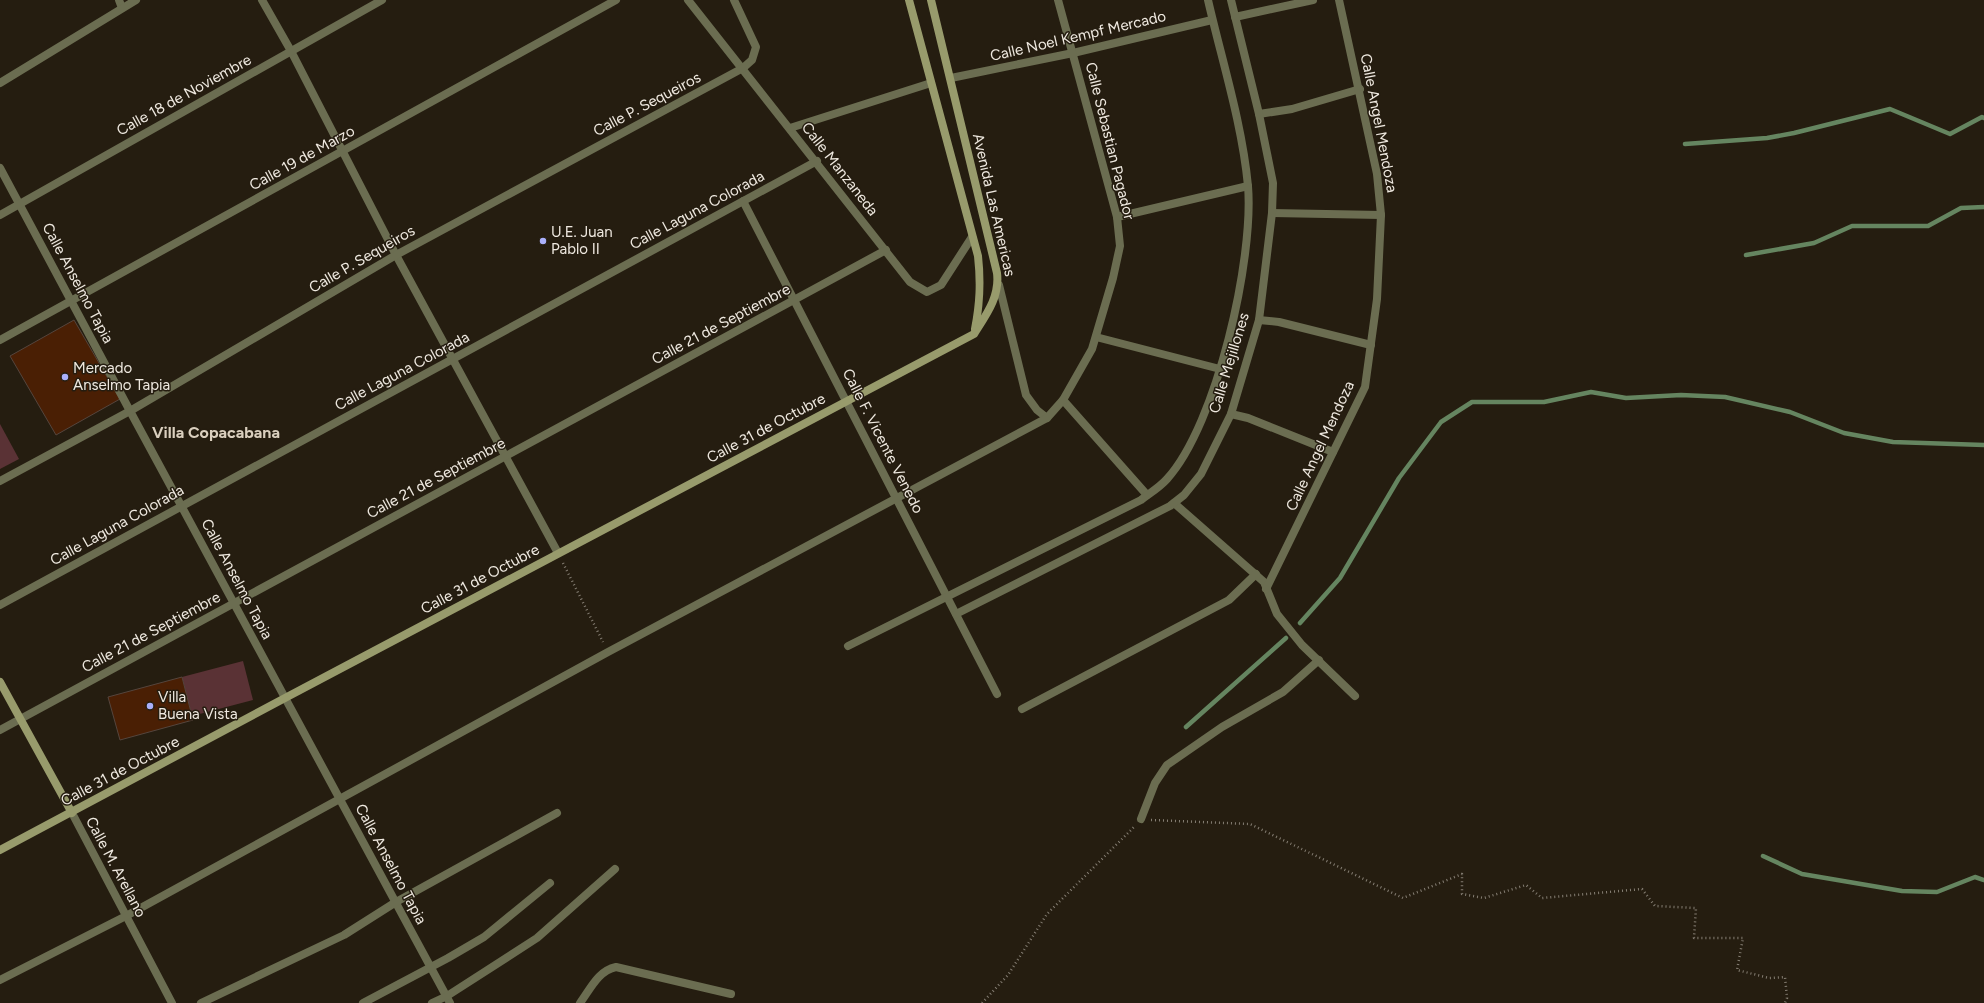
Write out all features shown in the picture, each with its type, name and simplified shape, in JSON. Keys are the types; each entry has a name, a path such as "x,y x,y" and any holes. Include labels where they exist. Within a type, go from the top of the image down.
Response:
{"main road":[{"name":"Avenida Las Americas","path":"909,0 978,256 981,285 980,305 974,334"},
{"name":"Avenida Las Americas","path":"931,0 990,241 999,285 990,309 974,334"},
{"name":"Calle 31 de Octubre","path":"0,850 558,553 974,334"},
{"name":"Calle M. Arellano","path":"0,682 72,813"}],"street":[{"path":"0,83 120,4 136,0"},
{"path":"262,0 291,51 396,255 558,553"},
{"name":"Calle 18 de Noviembre","path":"0,215 382,0"},
{"name":"Calle 19 de Marzo","path":"0,340 616,0"},
{"name":"Calle Manzaneda","path":"688,0 910,282 927,292 941,285 972,237"},
{"path":"734,0 756,47 752,60 743,68"},
{"name":"Calle Sebastian Pagador","path":"1047,418 1063,400 1092,349 1113,278 1120,246 1117,217 1058,0"},
{"name":"Calle Mejillones","path":"848,646 948,598 1141,500 1167,480 1189,448 1220,370 1244,258 1248,223 1248,186 1238,125 1208,0"},
{"name":"Calle Mejillones","path":"956,614 1174,503 1184,495 1201,474 1231,414 1259,320 1272,213 1273,183 1259,114 1231,0"},
{"path":"1235,17 1313,0"},
{"name":"Calle Angel Mendoza","path":"1266,589 1365,387 1377,299 1381,215 1377,174 1360,89 1339,0"},
{"name":"Calle Noel Kempf Mercado","path":"951,78 1073,54 1212,20"},
{"name":"Calle P. Sequeiros","path":"0,481 130,412 396,255 743,68"},
{"path":"790,128 931,83"},
{"path":"1259,114 1292,109 1360,89"},
{"name":"Calle Laguna Colorada","path":"0,605 817,162"},
{"name":"Calle Anselmo Tapia","path":"0,168 70,301 449,1000"},
{"path":"1117,217 1248,186"},
{"name":"Calle F. Vicente Venedo","path":"743,201 997,694"},
{"path":"1272,213 1381,215"},
{"name":"Calle 21 de Septiembre","path":"0,730 886,250"},
{"path":"0,980 126,916 608,652 1047,418 1037,410 1026,395 999,285"},
{"path":"1259,320 1279,322 1371,345"},
{"path":"1096,337 1220,370"},
{"path":"1063,400 1147,495"},
{"path":"1231,414 1248,418 1333,452"},
{"path":"1174,503 1264,582 1277,614 1319,660 1355,696"},
{"path":"1022,709 1229,600 1256,574"},
{"path":"1141,819 1155,783 1167,765 1222,727 1283,692 1319,660"},
{"name":"Calle M. Arellano","path":"72,813 172,1003"},
{"path":"201,1003 344,935 396,902 557,813"},
{"path":"432,1003 449,1000 537,938 615,869"},
{"path":"362,1003 484,937 550,883"},
{"path":"580,1003 599,976 606,969 616,967 732,994"}],"path":[{"path":"558,553 608,652"},
{"path":"982,1003 1008,975 1047,914 1141,819 1250,824 1403,898 1462,874 1462,894 1484,898 1526,885 1542,898 1642,889 1655,906 1696,908 1694,938 1743,938 1736,970 1769,978 1785,977 1785,1003"}],"shaded area":[{"path":"0,424 19,459 0,469"},
{"name":"Villa Buena Vista","path":"243,661 253,700 192,716 182,677"}],"building":[{"name":"Mercado Anselmo Tapia","path":"74,320 120,399 56,435 10,356"},
{"name":"Villa Buena Vista","path":"182,677 193,720 120,740 108,697"}],"waterway":[{"path":"1685,144 1767,138 1794,133 1890,109 1950,134 1982,117 1984,118"},
{"path":"1746,255 1814,243 1852,226 1928,226 1961,208 1984,207"},
{"path":"1300,623 1340,578 1399,478 1441,422 1472,402 1544,402 1591,392 1626,398 1681,395 1725,397 1790,412 1844,433 1893,442 1984,445"},
{"path":"1186,727 1286,638"},
{"path":"1763,856 1802,874 1902,891 1937,892 1975,877 1984,880"}],"place":[{"name":"U.E. Juan Pablo II","path":"543,241"},
{"name":"Mercado Anselmo Tapia","path":"65,377"},
{"name":"Villa Buena Vista","path":"150,706"}],"district":[{"name":"Villa Copacabana","path":"216,432"}]}
